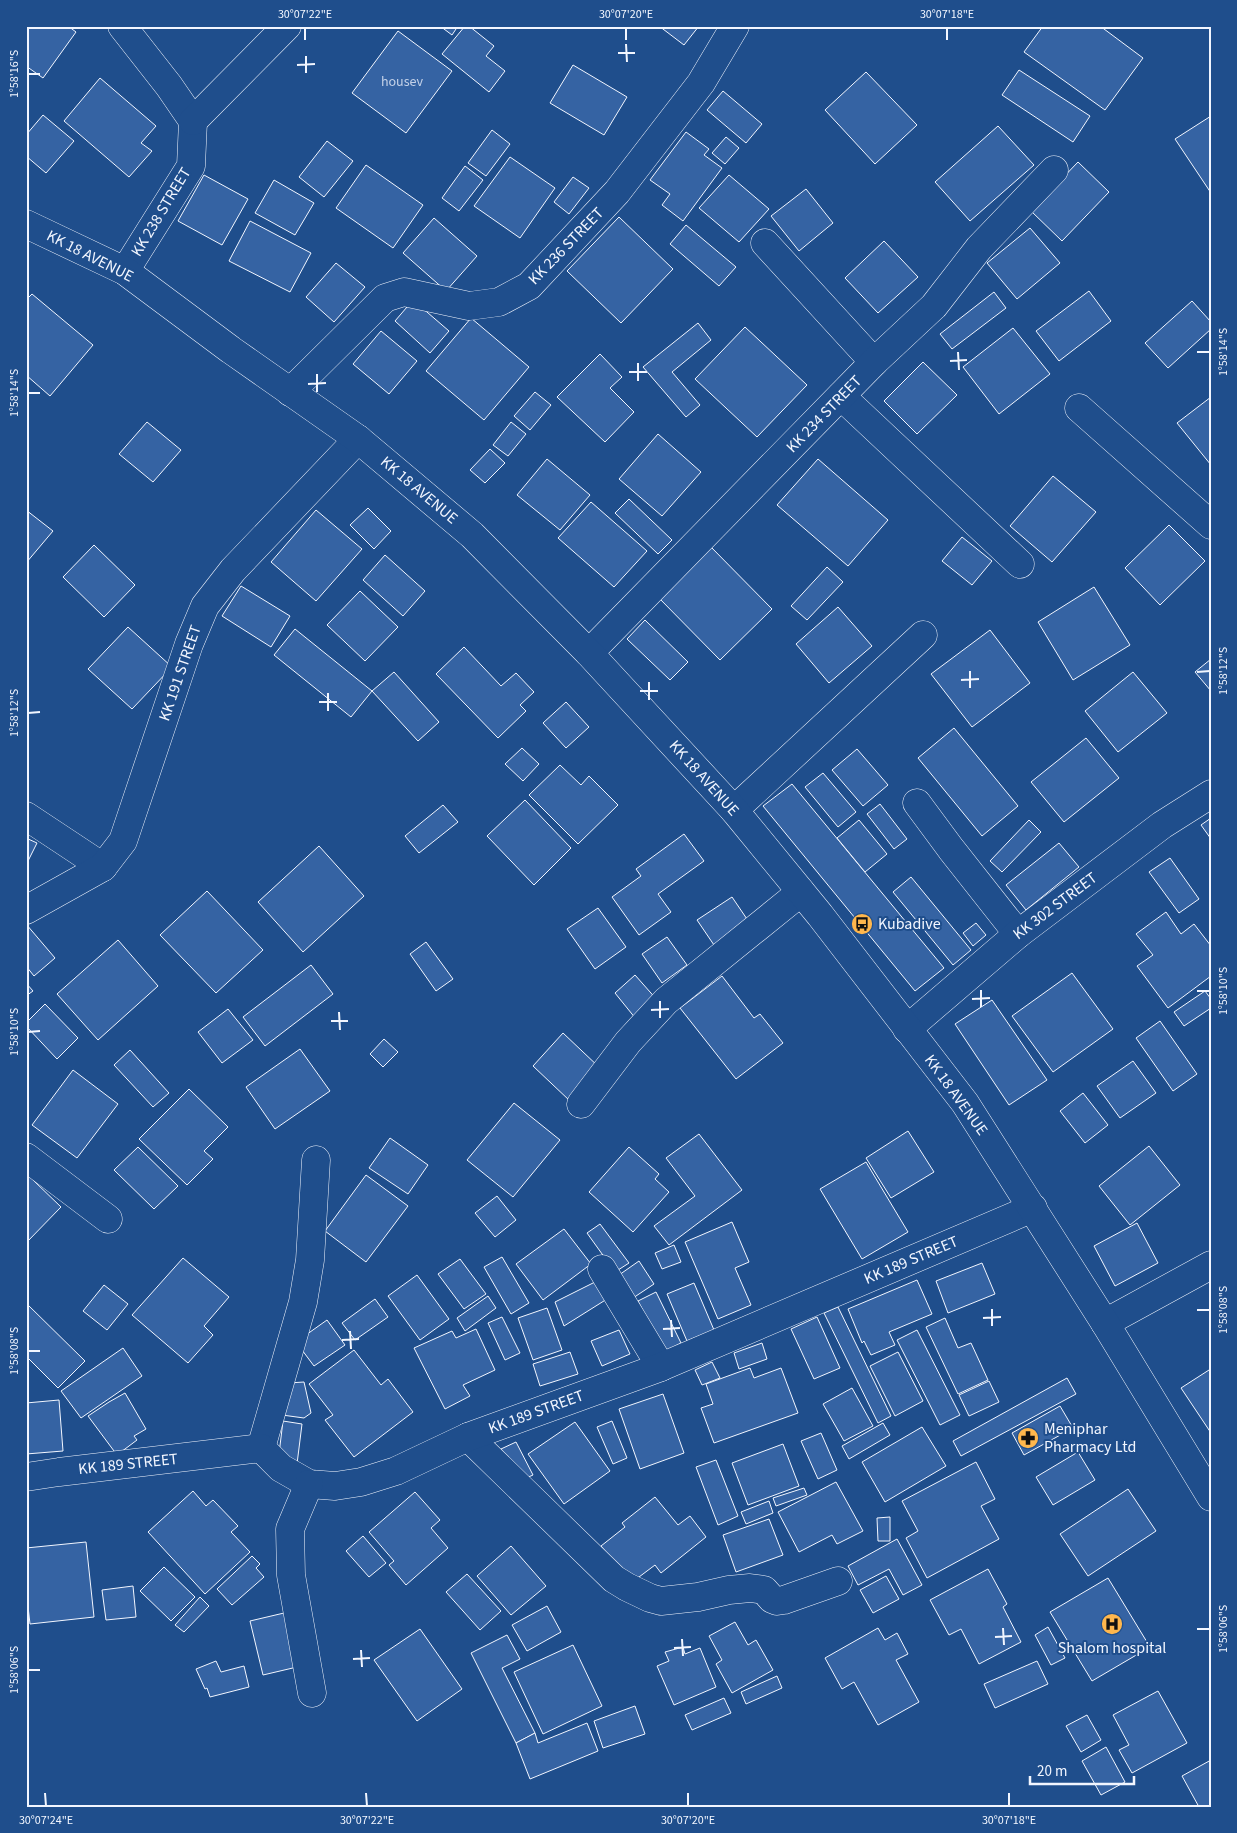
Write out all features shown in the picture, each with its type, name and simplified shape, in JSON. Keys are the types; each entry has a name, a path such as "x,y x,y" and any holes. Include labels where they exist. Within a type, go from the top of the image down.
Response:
{"street":[{"path":"122,26 169,86 193,121 287,26"},
{"name":"KK 236 STREET","path":"290,392 384,298 404,292 469,306 499,302 529,286 617,192 701,83 735,26"},
{"name":"KK 238 STREET","path":"125,271 191,166 193,121"},
{"name":"KK 234 STREET","path":"589,653 874,362 934,306 979,248 1054,170"},
{"name":"KK 18 AVENUE","path":"26,224 125,271 290,392 358,439 472,535 589,653 734,810 801,892 965,1103 1105,1323 1211,1497"},
{"path":"765,243 874,362"},
{"path":"841,396 1020,564"},
{"path":"1079,408 1211,525"},
{"name":"KK 191 STREET","path":"26,910 103,867 123,841 189,644 205,606 233,570 358,439"},
{"path":"734,810 923,635"},
{"name":"KK 302 STREET","path":"907,1029 1018,934 1162,825 1211,794"},
{"path":"917,803 1018,934"},
{"path":"26,816 103,867"},
{"path":"582,1104 628,1042 666,1001 801,892"},
{"path":"26,1157 108,1219"},
{"path":"261,1448 303,1302 310,1260 316,1160"},
{"name":"KK 189 STREET","path":"26,1477 261,1448 281,1468 309,1484 335,1486 361,1482 396,1472 468,1437 661,1367 1033,1208"},
{"path":"1105,1323 1211,1265"},
{"path":"602,1270 661,1367"},
{"path":"468,1437 614,1579 650,1598 661,1601 750,1588 764,1590 772,1599 777,1601 838,1581"},
{"path":"309,1484 290,1529 292,1574 312,1693"}],"building":[{"path":"26,26 68,26 76,32 43,78 26,66"},
{"path":"440,26 458,26 452,35"},
{"path":"465,26 469,26 494,46 486,56 505,71 489,92 442,54"},
{"path":"659,26 699,26 684,45"},
{"path":"1043,26 1100,26 1143,58 1105,110 1024,52"},
{"path":"398,31 452,71 406,133 352,93"},
{"path":"573,65 627,97 604,135 550,103"},
{"path":"1019,70 1090,116 1073,142 1002,95"},
{"path":"866,72 917,125 875,164 825,110"},
{"path":"100,78 156,126 141,143 152,151 129,177 64,121"},
{"path":"723,91 762,124 746,143 707,110"},
{"path":"43,115 74,141 46,173 26,156 26,135"},
{"path":"1211,116 1211,193 1175,139"},
{"path":"998,126 1034,165 970,221 935,182"},
{"path":"492,130 510,144 486,176 468,163"},
{"path":"686,132 709,149 704,155 722,168 683,221 662,205 670,194 650,180"},
{"path":"726,137 739,148 725,164 712,153"},
{"path":"327,141 353,161 324,197 299,177"},
{"path":"510,157 555,188 520,238 474,206"},
{"path":"1078,162 1109,192 1062,241 1031,211"},
{"path":"366,165 423,205 393,248 336,208"},
{"path":"465,166 483,180 459,211 442,198"},
{"path":"204,175 248,199 222,245 178,221"},
{"path":"729,175 769,209 739,242 699,208"},
{"path":"573,177 589,188 569,214 554,202"},
{"path":"274,180 314,203 295,235 255,213"},
{"path":"806,189 833,223 799,251 771,216"},
{"path":"619,217 673,269 621,323 567,271"},
{"path":"434,218 477,256 446,291 403,253"},
{"path":"250,221 311,253 290,292 229,261"},
{"path":"686,225 736,267 719,286 670,244"},
{"path":"1030,228 1060,263 1017,299 987,263"},
{"path":"884,241 918,277 878,313 845,278"},
{"path":"336,263 365,287 334,322 306,297"},
{"path":"1089,291 1111,321 1059,361 1036,331"},
{"path":"994,292 1006,308 952,349 940,334"},
{"path":"32,294 93,345 50,396 26,375 26,300"},
{"path":"413,300 449,331 430,353 395,321"},
{"path":"1192,301 1211,322 1211,329 1168,368 1145,343"},
{"path":"471,318 529,367 484,420 426,371"},
{"path":"698,323 711,340 672,372 700,405 686,417 643,367"},
{"path":"745,327 807,385 757,437 695,379"},
{"path":"1013,328 1050,374 999,414 963,367"},
{"path":"381,331 417,361 389,394 353,364"},
{"path":"600,354 622,377 610,388 634,412 605,442 557,397"},
{"path":"923,362 957,395 917,434 884,401"},
{"path":"535,392 551,405 530,430 514,416"},
{"path":"1211,397 1211,465 1177,423"},
{"path":"147,422 181,450 153,482 119,454"},
{"path":"511,422 526,434 508,456 493,445"},
{"path":"658,434 701,472 662,516 619,479"},
{"path":"490,449 505,463 485,483 470,470"},
{"path":"547,459 590,495 560,530 517,495"},
{"path":"818,459 888,520 848,566 777,505"},
{"path":"1053,476 1096,512 1052,562 1010,526"},
{"path":"629,499 672,540 658,554 615,513"},
{"path":"591,502 647,551 614,587 558,538"},
{"path":"368,508 391,531 374,549 350,525"},
{"path":"26,510 53,531 26,563"},
{"path":"316,510 362,549 316,601 271,562"},
{"path":"1169,525 1205,561 1160,605 1125,568"},
{"path":"962,537 992,561 972,585 942,561"},
{"path":"94,545 135,585 104,617 63,577"},
{"path":"709,545 772,609 720,660 657,596"},
{"path":"385,555 425,591 403,616 363,580"},
{"path":"827,567 843,582 807,620 791,606"},
{"path":"241,586 290,616 271,647 222,616"},
{"path":"1094,587 1130,645 1073,680 1038,622"},
{"path":"360,591 398,627 365,661 327,625"},
{"path":"838,607 872,646 829,683 796,644"},
{"path":"645,620 688,662 670,680 627,639"},
{"path":"128,627 172,667 132,709 88,669"},
{"path":"295,629 372,691 351,717 274,655"},
{"path":"990,630 1030,683 972,727 931,674"},
{"path":"464,647 501,686 516,673 534,692 520,705 526,711 498,738 436,674"},
{"path":"1211,659 1211,691 1195,672"},
{"path":"394,672 439,722 418,741 372,691"},
{"path":"1133,672 1167,713 1118,752 1085,711"},
{"path":"566,702 589,727 566,748 543,723"},
{"path":"954,728 1018,806 982,836 918,758"},
{"path":"1086,738 1119,778 1064,822 1031,782"},
{"path":"522,748 539,764 523,781 505,764"},
{"path":"857,749 888,785 863,806 832,770"},
{"path":"560,765 581,785 589,776 618,805 578,844 529,795"},
{"path":"823,773 856,812 838,827 805,787"},
{"path":"792,784 944,968 915,991 763,806"},
{"path":"525,800 571,848 534,885 487,836"},
{"path":"880,804 907,839 894,849 867,814"},
{"path":"443,805 458,822 419,853 405,836"},
{"path":"1211,818 1211,839 1201,825"},
{"path":"859,820 887,854 865,872 837,838"},
{"path":"1029,820 1041,832 1002,872 990,861"},
{"path":"684,834 704,861 658,894 671,912 639,935 612,897 641,876 636,869"},
{"path":"26,838 37,843 26,865"},
{"path":"1059,843 1079,867 1026,910 1006,885"},
{"path":"319,846 364,896 303,952 258,902"},
{"path":"1170,858 1199,899 1179,913 1149,872"},
{"path":"911,877 971,950 953,965 893,892"},
{"path":"207,891 263,950 216,993 160,935"},
{"path":"732,897 749,922 714,945 697,920"},
{"path":"598,908 626,947 595,969 567,929"},
{"path":"1166,912 1181,934 1194,924 1211,946 1211,976 1168,1008 1137,966 1153,955 1136,934"},
{"path":"976,923 986,935 973,946 963,933"},
{"path":"26,924 55,958 34,976 26,966"},
{"path":"667,937 687,965 662,983 642,954"},
{"path":"118,940 158,986 98,1040 57,994"},
{"path":"426,942 453,979 436,991 410,954"},
{"path":"311,965 333,994 265,1046 243,1017"},
{"path":"1072,973 1113,1029 1053,1072 1012,1016"},
{"path":"635,975 658,1001 636,1019 615,993"},
{"path":"722,976 754,1018 760,1014 783,1043 736,1079 680,1008"},
{"path":"26,983 33,991 26,996"},
{"path":"1205,991 1211,999 1211,1008 1184,1026 1174,1012"},
{"path":"992,1000 1047,1080 1009,1105 955,1024"},
{"path":"45,1004 78,1038 57,1059 26,1026 26,1023"},
{"path":"228,1009 253,1040 222,1063 198,1032"},
{"path":"1160,1021 1197,1074 1173,1091 1136,1038"},
{"path":"563,1033 601,1069 570,1101 533,1066"},
{"path":"384,1039 398,1052 383,1067 370,1054"},
{"path":"300,1049 330,1091 275,1129 246,1087"},
{"path":"130,1050 169,1093 153,1107 114,1065"},
{"path":"1133,1061 1156,1093 1120,1118 1097,1086"},
{"path":"73,1070 118,1104 77,1158 32,1125"},
{"path":"189,1089 228,1127 204,1151 213,1159 187,1185 139,1139"},
{"path":"1083,1093 1108,1125 1085,1143 1060,1111"},
{"path":"514,1103 560,1140 513,1197 467,1160"},
{"path":"908,1131 934,1172 891,1198 866,1158"},
{"path":"699,1134 742,1190 669,1245 654,1226 695,1196 666,1158"},
{"path":"390,1138 428,1165 408,1194 369,1168"},
{"path":"1149,1146 1180,1185 1130,1225 1099,1186"},
{"path":"138,1147 178,1186 154,1209 114,1170"},
{"path":"629,1147 659,1174 655,1179 669,1192 633,1232 589,1192"},
{"path":"26,1160 39,1172 33,1180 61,1207 26,1243"},
{"path":"866,1162 908,1232 862,1259 820,1189"},
{"path":"366,1175 408,1206 366,1262 325,1231"},
{"path":"497,1196 516,1220 495,1237 475,1213"},
{"path":"732,1222 749,1262 735,1268 751,1305 718,1319 685,1242"},
{"path":"1137,1223 1158,1263 1115,1286 1094,1246"},
{"path":"600,1224 629,1263 615,1272 587,1233"},
{"path":"564,1229 591,1264 543,1300 516,1264"},
{"path":"674,1245 681,1262 662,1269 655,1253"},
{"path":"502,1257 529,1303 511,1314 484,1267"},
{"path":"183,1258 229,1297 204,1326 213,1335 188,1363 132,1315"},
{"path":"460,1259 486,1294 464,1309 438,1274"},
{"path":"639,1261 654,1284 633,1298 619,1275"},
{"path":"982,1263 995,1294 948,1313 936,1281"},
{"path":"417,1275 449,1319 420,1340 388,1296"},
{"path":"917,1280 932,1314 889,1332 895,1345 871,1355 864,1341 862,1343 848,1309"},
{"path":"595,1282 607,1299 564,1326 555,1302"},
{"path":"694,1283 714,1330 687,1341 667,1294"},
{"path":"104,1285 128,1304 107,1330 83,1311"},
{"path":"656,1292 681,1343 664,1352 638,1301"},
{"path":"488,1296 496,1308 465,1331 457,1318"},
{"path":"375,1299 388,1317 355,1340 342,1323"},
{"path":"26,1303 85,1361 58,1388 26,1356"},
{"path":"838,1307 891,1416 878,1423 824,1313"},
{"path":"547,1308 562,1350 533,1360 518,1318"},
{"path":"502,1317 520,1353 505,1360 488,1323"},
{"path":"817,1317 840,1368 814,1379 791,1329"},
{"path":"945,1318 958,1348 971,1343 988,1380 958,1394 926,1327"},
{"path":"327,1320 345,1345 314,1366 296,1342"},
{"path":"476,1329 495,1370 463,1385 470,1396 445,1409 414,1348 452,1331 456,1338"},
{"path":"619,1330 630,1354 602,1366 591,1341"},
{"path":"917,1330 960,1415 940,1425 897,1340"},
{"path":"762,1343 767,1359 739,1369 734,1353"},
{"path":"123,1348 142,1376 81,1418 61,1391"},
{"path":"354,1350 381,1385 388,1379 413,1412 354,1457 325,1420 333,1415 309,1384"},
{"path":"570,1352 578,1374 540,1386 533,1364"},
{"path":"898,1352 923,1401 895,1416 870,1366"},
{"path":"712,1362 720,1378 702,1385 695,1370"},
{"path":"750,1368 754,1378 781,1368 798,1413 714,1443 701,1408 713,1404 706,1384"},
{"path":"1209,1370 1211,1373 1211,1433 1181,1388"},
{"path":"1067,1378 1076,1394 961,1456 953,1441"},
{"path":"989,1381 999,1402 969,1416 959,1395"},
{"path":"304,1382 311,1413 304,1418 282,1415 288,1383"},
{"path":"852,1388 873,1426 844,1441 823,1404"},
{"path":"125,1393 146,1429 134,1436 137,1440 117,1455 88,1416"},
{"path":"663,1394 684,1453 640,1469 619,1409"},
{"path":"59,1400 63,1451 26,1454 26,1403"},
{"path":"1060,1406 1073,1428 1024,1455 1012,1433"},
{"path":"283,1421 302,1424 297,1464 278,1462"},
{"path":"612,1421 627,1458 613,1464 597,1427"},
{"path":"575,1422 610,1471 564,1504 528,1454"},
{"path":"883,1423 890,1435 849,1459 842,1446"},
{"path":"922,1427 946,1466 885,1502 862,1462"},
{"path":"821,1433 837,1470 818,1479 801,1441"},
{"path":"516,1442 533,1475 517,1482 501,1449"},
{"path":"783,1444 799,1486 748,1505 732,1463"},
{"path":"1078,1452 1095,1480 1053,1505 1036,1477"},
{"path":"716,1460 738,1516 718,1525 696,1467"},
{"path":"976,1462 995,1499 981,1506 999,1539 927,1578 906,1538 918,1531 902,1501"},
{"path":"836,1482 863,1531 837,1544 832,1535 799,1552 778,1512"},
{"path":"804,1488 807,1495 776,1506 773,1498"},
{"path":"1128,1489 1156,1531 1088,1576 1060,1534"},
{"path":"193,1491 206,1506 213,1500 238,1526 231,1532 250,1552 205,1594 148,1532"},
{"path":"415,1492 440,1520 431,1528 448,1548 406,1585 389,1565 394,1561 369,1532"},
{"path":"655,1497 678,1525 690,1516 706,1537 661,1573 655,1565 631,1583 601,1546 625,1527 622,1523"},
{"path":"769,1501 773,1513 746,1524 741,1512"},
{"path":"890,1517 890,1541 878,1541 877,1518"},
{"path":"769,1519 783,1555 736,1572 723,1535"},
{"path":"363,1536 386,1563 369,1577 346,1551"},
{"path":"897,1539 922,1585 903,1595 889,1569 858,1585 848,1566"},
{"path":"86,1542 94,1617 30,1624 26,1589 26,1548"},
{"path":"511,1546 546,1586 511,1615 477,1576"},
{"path":"252,1556 260,1564 256,1568 264,1577 232,1605 217,1589"},
{"path":"164,1567 195,1597 171,1621 140,1591"},
{"path":"988,1569 1007,1604 1003,1607 1021,1642 979,1664 961,1629 949,1635 930,1600"},
{"path":"467,1574 501,1611 480,1630 446,1592"},
{"path":"886,1576 899,1599 873,1613 860,1590"},
{"path":"1108,1578 1150,1647 1092,1681 1050,1612"},
{"path":"133,1586 136,1617 106,1620 102,1590"},
{"path":"200,1597 209,1606 184,1632 175,1625"},
{"path":"547,1606 561,1632 527,1651 512,1625"},
{"path":"284,1613 297,1667 263,1675 250,1621"},
{"path":"735,1622 748,1645 756,1640 773,1670 732,1693 716,1664 722,1660 709,1636"},
{"path":"1048,1627 1065,1658 1051,1665 1035,1635"},
{"path":"878,1628 885,1640 897,1633 908,1654 896,1660 919,1702 878,1725 854,1682 842,1689 825,1658"},
{"path":"420,1629 462,1689 417,1721 374,1660"},
{"path":"507,1635 520,1659 502,1668 535,1733 516,1743 471,1653"},
{"path":"573,1645 602,1706 543,1734 514,1672"},
{"path":"683,1647 685,1654 700,1648 716,1687 674,1705 657,1666 669,1661 665,1652"},
{"path":"216,1661 221,1672 244,1666 249,1687 210,1697 196,1669"},
{"path":"1037,1661 1048,1684 995,1708 984,1684"},
{"path":"777,1676 782,1688 746,1704 741,1692"},
{"path":"1158,1691 1187,1743 1132,1773 1119,1750 1129,1745 1113,1715"},
{"path":"724,1698 731,1713 692,1730 685,1715"},
{"path":"635,1706 645,1734 603,1748 594,1721"},
{"path":"1087,1715 1101,1740 1081,1752 1066,1726"},
{"path":"587,1723 598,1751 530,1779 516,1743 535,1733 538,1743"},
{"path":"1106,1747 1125,1782 1101,1795 1082,1761"},
{"path":"1211,1760 1211,1807 1199,1807 1182,1776"}],"place":[{"name":"Kubadive","path":"862,924"},
{"name":"Meniphar Pharmacy Ltd","path":"1028,1438"},
{"name":"Shalom hospital","path":"1112,1624"}]}
